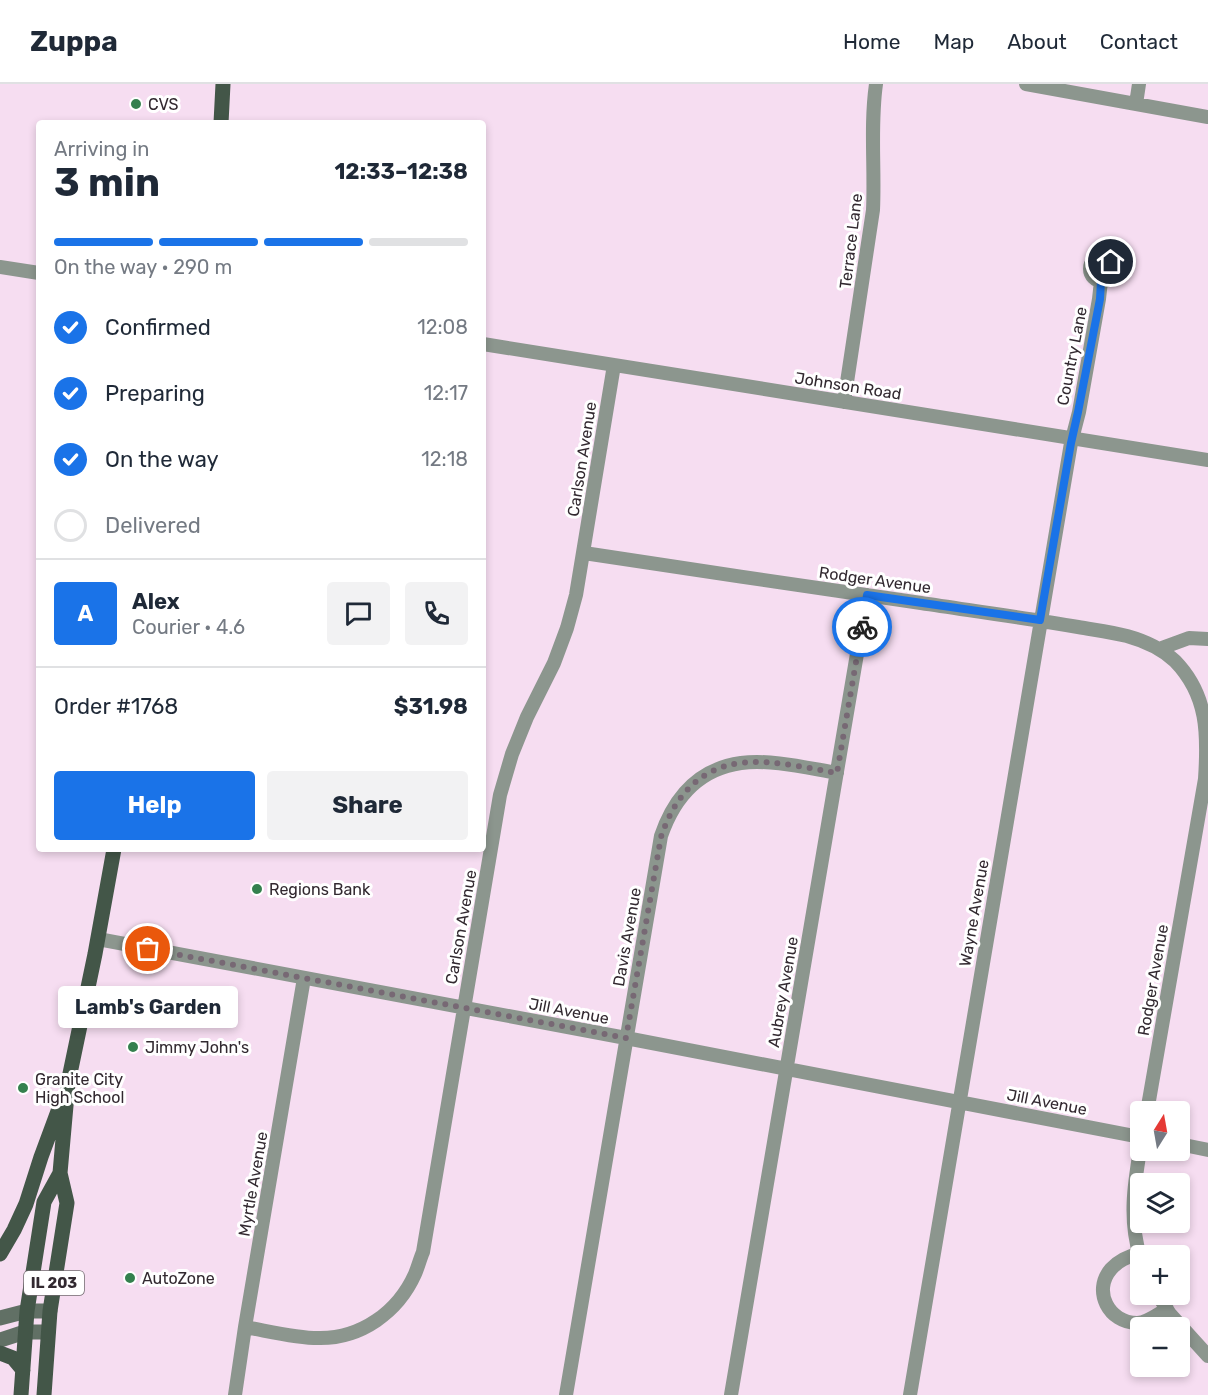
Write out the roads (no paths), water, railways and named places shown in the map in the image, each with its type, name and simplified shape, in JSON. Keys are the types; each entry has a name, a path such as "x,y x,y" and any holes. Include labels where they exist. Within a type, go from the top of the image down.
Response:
{"main road":[{"path":"221,120 224,84"},
{"name":"IL 203","path":"44,1395 50,1311 67,1203 60,1173 68,1083 113,852"},
{"path":"0,1254 26,1204 68,1083"},
{"name":"IL 203","path":"21,1395 27,1311 44,1202 60,1173"},
{"path":"0,1318 27,1311 50,1311"},
{"path":"0,1340 25,1332 48,1332"},
{"path":"0,1353 13,1358 23,1370"}],"street":[{"name":"Terrace Lane","path":"844,402 873,210 872,135 876,84"},
{"path":"1026,84 1208,117"},
{"path":"1136,104 1139,84"},
{"path":"0,267 36,273"},
{"name":"Country Lane","path":"1072,437 1100,299 1101,281"},
{"name":"Johnson Road","path":"486,345 1208,460"},
{"name":"Carlson Avenue","path":"245,1327 315,1338 332,1338 351,1334 366,1328 395,1305 416,1273 423,1252 500,795 527,717 554,663 576,595 614,366"},
{"name":"Wayne Avenue","path":"910,1395 1072,437"},
{"name":"Rodger Avenue","path":"584,553 1040,620 1127,636 1159,649 1175,661 1195,686 1206,710 1208,747 1205,779 1149,1101"},
{"name":"Aubrey Avenue","path":"731,1395 867,595"},
{"path":"1159,649 1189,638 1208,639"},
{"name":"Davis Avenue","path":"566,1395 661,837 667,818 680,798 697,781 729,765 770,763 837,773"},
{"name":"Jill Avenue","path":"98,939 1130,1135"},
{"name":"Myrtle Avenue","path":"235,1395 304,978"},
{"path":"1190,1146 1208,1150"},
{"path":"1138,1161 1133,1206 1134,1230 1138,1245"},
{"path":"1130,1257 1121,1260 1109,1271 1103,1286 1108,1310 1121,1320 1138,1323 1167,1309"},
{"path":"1164,1305 1208,1356"}],"place":[{"name":"CVS","path":"136,104"},
{"name":"Regions Bank","path":"257,889"},
{"name":"Lamb's Garden","path":"148,949"},
{"name":"Jimmy John's","path":"133,1047"},
{"name":"Granite City High School","path":"23,1088"},
{"name":"AutoZone","path":"130,1278"}]}
